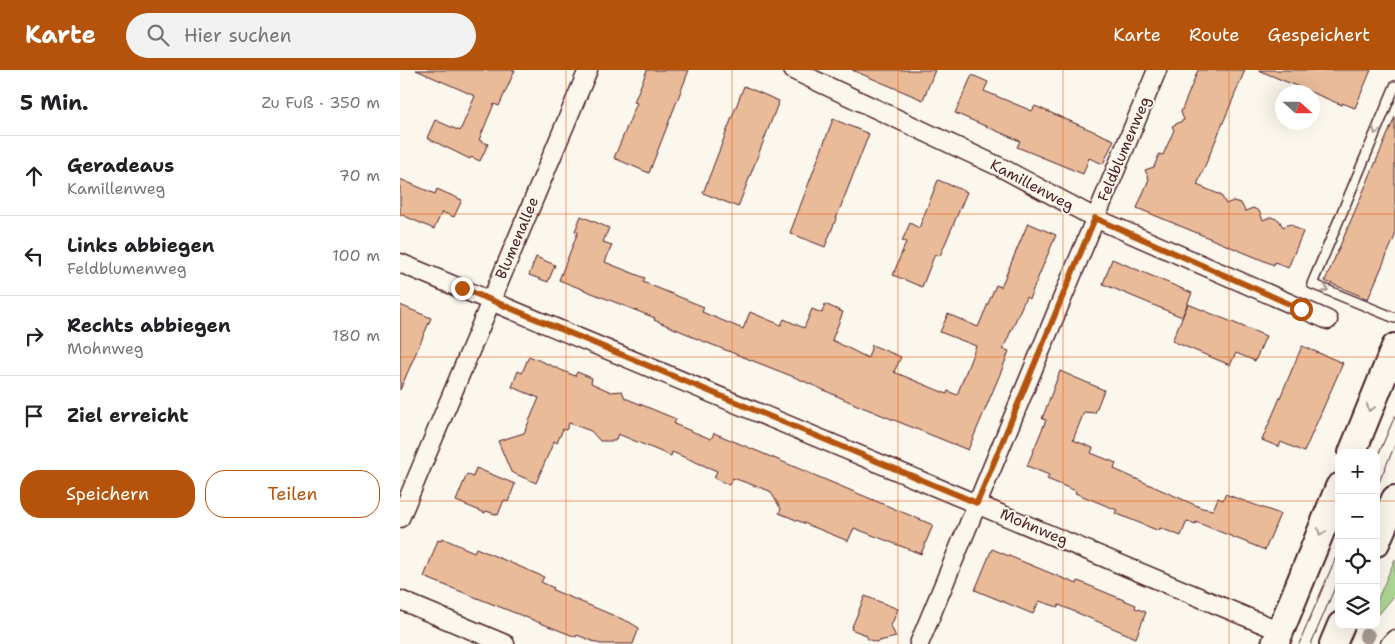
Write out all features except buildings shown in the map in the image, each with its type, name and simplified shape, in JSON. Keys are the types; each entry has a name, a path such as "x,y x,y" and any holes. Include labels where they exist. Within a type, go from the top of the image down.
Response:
{"main road":[{"path":"1354,449 1393,358"},
{"path":"1278,638 1336,494"},
{"path":"1378,539 1395,499"},
{"path":"1333,644 1339,629"}],"street":[{"name":"Blumenallee","path":"400,518 588,70"},
{"name":"Kamillenweg","path":"793,70 1002,168 1095,218 1328,320"},
{"name":"Feldblumenweg","path":"919,644 1157,70"},
{"name":"Mohnweg","path":"400,264 977,503 1278,638"},
{"path":"400,600 505,644"},
{"path":"1390,644 1395,639"}],"lane":[{"path":"1395,86 1312,284 1395,318"}],"green space":[{"path":"1395,559 1395,595 1380,613 1380,594"}],"tram line":[{"path":"1380,451 1395,416"},
{"path":"1380,480 1395,445"},
{"path":"1299,644 1335,559"},
{"path":"1311,644 1336,584"}],"route":[{"path":"462,288 977,503 1095,218 1301,309"}]}
